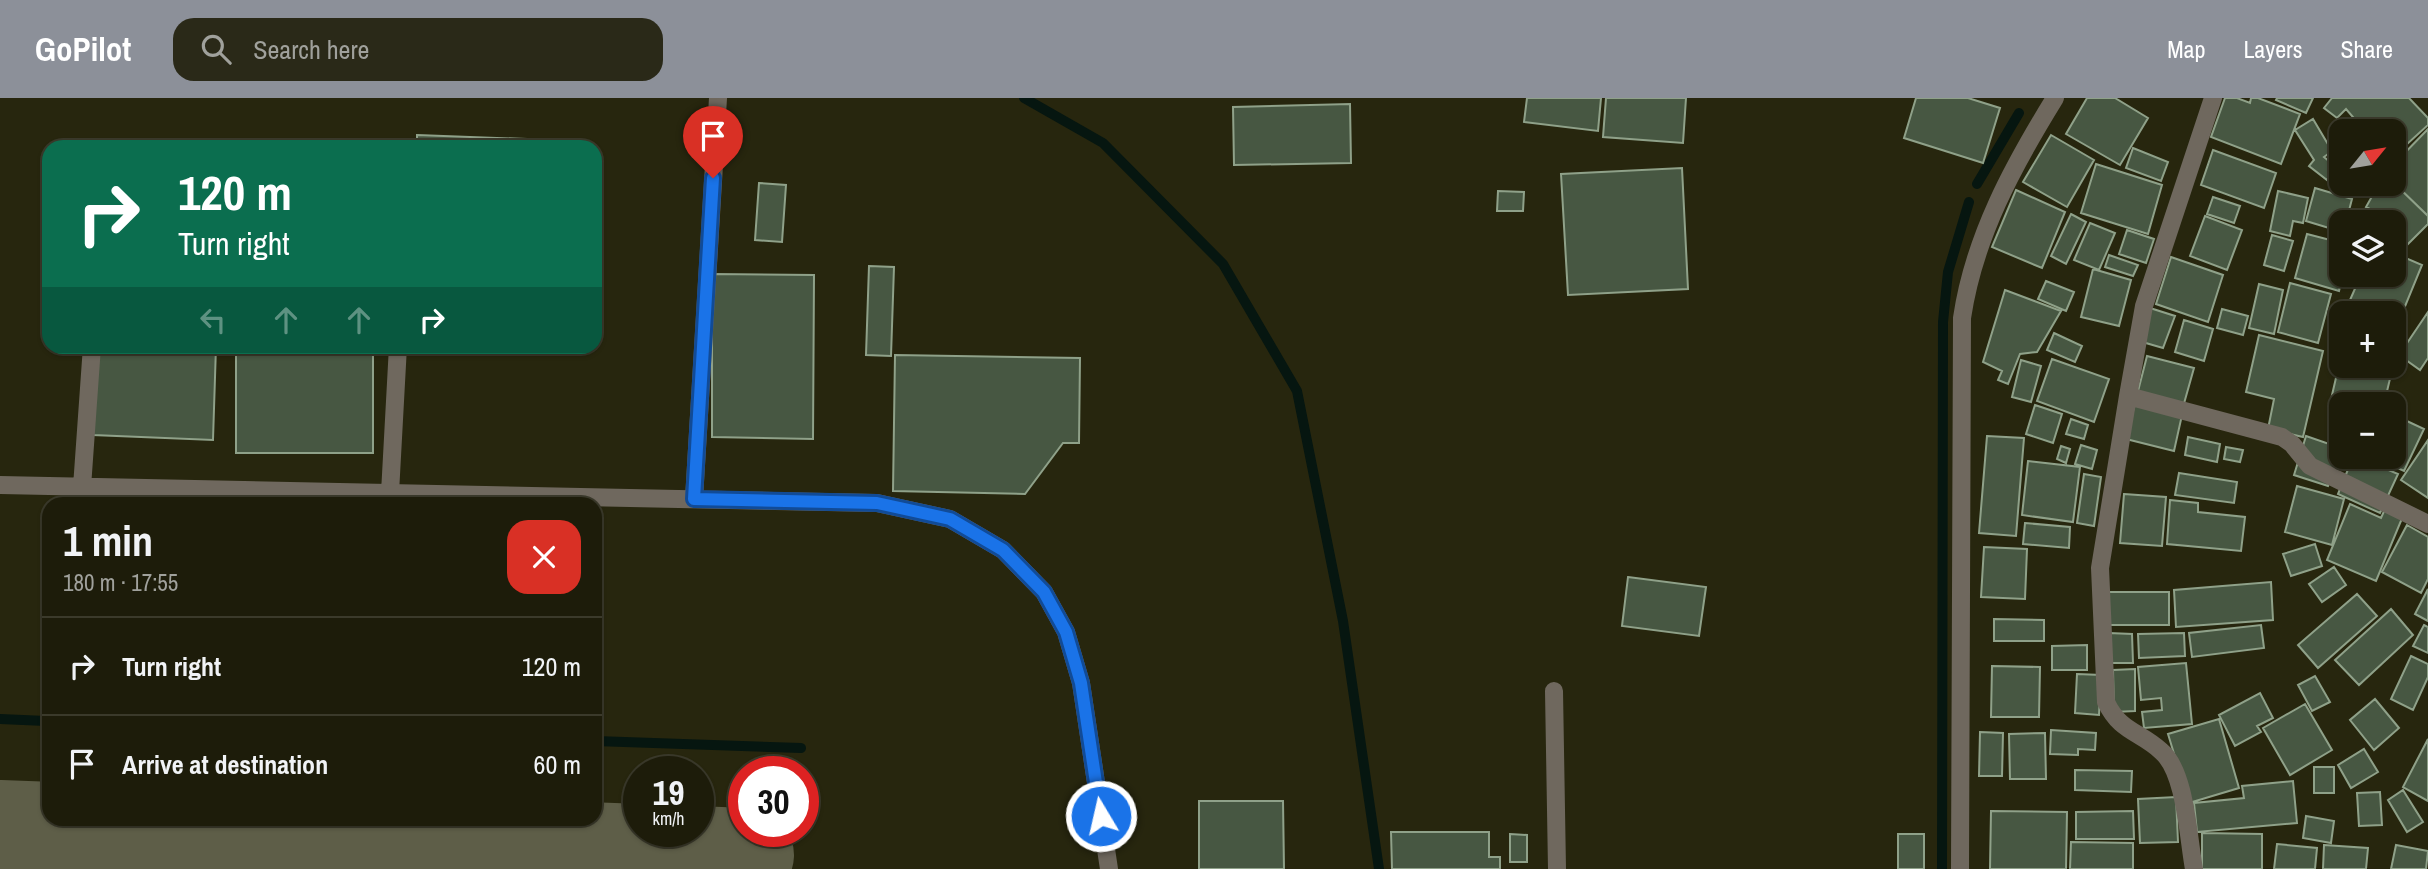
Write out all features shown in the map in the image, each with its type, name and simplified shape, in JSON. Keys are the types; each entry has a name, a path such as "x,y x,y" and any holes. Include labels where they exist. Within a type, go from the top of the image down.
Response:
{"street":[{"path":"694,499 718,98"},
{"path":"1960,869 1962,318 1967,282 1995,205 2055,98"},
{"path":"2194,869 2180,786 2173,766 2163,752 2114,719 2106,702 2101,568 2144,306 2213,98"},
{"path":"82,487 91,354"},
{"path":"390,493 398,354"},
{"path":"2128,396 2282,437 2292,444 2310,466 2428,524"},
{"path":"0,485 593,497"},
{"path":"602,497 877,503 950,519 1003,550 1044,592 1066,632 1081,683 1109,869"},
{"path":"1553,691 1557,869"}],"building":[{"path":"1527,98 1601,98 1598,131 1524,122"},
{"path":"1606,98 1686,98 1683,143 1603,137"},
{"path":"1916,98 1968,98 2000,108 1983,163 1904,138"},
{"path":"2087,98 2115,98 2148,118 2120,165 2066,134"},
{"path":"2225,98 2237,98 2250,103 2251,98 2258,98 2300,114 2281,164 2211,137"},
{"path":"2313,98 2306,113 2276,100"},
{"path":"2332,98 2409,98 2428,118 2428,125 2406,145 2406,119 2355,119 2346,109 2337,118 2324,108"},
{"path":"1350,104 1351,163 1234,165 1233,107"},
{"path":"2313,119 2329,146 2329,153 2324,157 2329,161 2327,180 2309,166 2314,160 2295,130"},
{"path":"2428,129 2428,216 2406,195 2406,152"},
{"path":"417,135 552,140 417,140"},
{"path":"2051,135 2094,160 2067,207 2023,182"},
{"path":"2133,148 2168,162 2161,181 2126,168"},
{"path":"2213,150 2276,173 2264,208 2201,185"},
{"path":"2096,164 2162,185 2148,234 2081,213"},
{"path":"1682,168 1688,289 1568,295 1561,174"},
{"path":"759,183 786,185 782,242 755,240"},
{"path":"2315,188 2329,192 2329,196 2352,199 2349,210 2329,210 2329,228 2306,221"},
{"path":"2016,190 2065,212 2042,268 1992,247"},
{"path":"1498,191 1524,192 1523,211 1497,211"},
{"path":"2278,191 2308,198 2303,223 2293,221 2290,236 2270,231"},
{"path":"2406,195 2428,216 2428,224 2406,246 2406,210 2372,210 2366,207 2372,196"},
{"path":"2213,197 2240,206 2234,223 2207,214"},
{"path":"2071,214 2086,222 2066,264 2051,256"},
{"path":"2205,216 2242,230 2227,270 2190,256"},
{"path":"2090,223 2115,233 2099,270 2074,260"},
{"path":"2127,230 2154,239 2146,263 2119,254"},
{"path":"2307,234 2329,240 2329,287 2340,287 2339,291 2295,278"},
{"path":"2272,235 2293,241 2284,271 2264,265"},
{"path":"2109,255 2138,265 2133,276 2105,267"},
{"path":"2171,257 2223,275 2208,322 2156,304"},
{"path":"2406,258 2422,265 2406,304 2406,301 2350,300 2356,287 2406,287"},
{"path":"869,266 894,267 891,356 866,355"},
{"path":"2093,269 2131,280 2119,326 2081,317"},
{"path":"712,274 814,275 813,439 712,437"},
{"path":"2046,281 2074,292 2066,311 2038,299"},
{"path":"2290,283 2331,294 2318,343 2278,332"},
{"path":"2259,284 2283,290 2274,334 2249,328"},
{"path":"2005,290 2061,311 2037,352 2020,354 2008,384 1998,380 2002,371 1983,362"},
{"path":"2150,308 2175,316 2163,348 2139,341"},
{"path":"2222,309 2248,316 2243,335 2217,328"},
{"path":"2428,312 2428,358 2420,370 2406,360 2406,345"},
{"path":"2184,320 2213,329 2204,361 2175,352"},
{"path":"2054,333 2082,346 2075,362 2047,350"},
{"path":"2259,335 2323,351 2303,437 2268,429 2274,399 2246,392"},
{"path":"97,354 216,354 213,440 93,435"},
{"path":"236,354 373,354 373,453 236,453"},
{"path":"895,355 1080,358 1079,443 1063,443 1025,494 893,491"},
{"path":"2147,356 2194,368 2183,407 2137,395"},
{"path":"2052,359 2109,379 2094,422 2037,401"},
{"path":"2021,360 2041,366 2031,402 2012,397"},
{"path":"2336,378 2390,378 2387,392 2333,392"},
{"path":"2135,403 2182,415 2174,451 2126,439"},
{"path":"2035,405 2062,414 2053,443 2026,434"},
{"path":"2071,419 2088,425 2084,439 2066,434"},
{"path":"2406,421 2424,429 2406,467"},
{"path":"1987,436 2024,438 2016,536 1979,533"},
{"path":"2306,436 2329,444 2329,469 2334,469 2328,486 2294,475"},
{"path":"2188,437 2220,444 2217,462 2185,455"},
{"path":"2428,440 2428,498 2401,480"},
{"path":"2081,445 2097,450 2092,469 2075,464"},
{"path":"2061,446 2070,449 2066,463 2057,459"},
{"path":"2226,447 2243,450 2240,462 2224,459"},
{"path":"2028,461 2080,467 2073,522 2022,515"},
{"path":"2348,469 2386,469 2398,474 2380,513 2338,494"},
{"path":"2179,473 2237,482 2234,503 2175,495"},
{"path":"2084,474 2101,477 2094,526 2077,523"},
{"path":"2297,486 2344,499 2332,545 2285,532"},
{"path":"2124,494 2166,497 2162,546 2120,543"},
{"path":"2170,500 2198,503 2198,512 2245,517 2241,551 2167,544"},
{"path":"2350,504 2381,518 2385,509 2403,516 2376,581 2327,560"},
{"path":"2025,523 2070,527 2069,548 2023,544"},
{"path":"2407,525 2428,537 2428,579 2421,593 2382,572"},
{"path":"2315,544 2322,566 2291,576 2283,554"},
{"path":"1984,547 2027,549 2025,599 1981,597"},
{"path":"2334,567 2346,585 2322,602 2309,584"},
{"path":"1628,577 1706,587 1699,636 1622,626"},
{"path":"2271,582 2273,620 2176,627 2174,590"},
{"path":"2428,589 2428,621 2415,614"},
{"path":"2106,592 2169,592 2169,625 2106,625"},
{"path":"2357,594 2377,616 2318,668 2298,645"},
{"path":"2391,609 2413,635 2359,685 2335,660"},
{"path":"1994,619 2044,620 2044,641 1994,641"},
{"path":"2261,625 2264,648 2192,657 2189,633"},
{"path":"2424,625 2428,627 2428,653 2413,646"},
{"path":"2109,633 2132,634 2133,663 2109,663"},
{"path":"2184,633 2185,656 2139,658 2138,634"},
{"path":"2087,645 2087,670 2052,670 2052,646"},
{"path":"2411,656 2428,664 2428,677 2413,710 2391,699"},
{"path":"2186,663 2192,724 2144,728 2142,712 2162,710 2161,698 2141,700 2138,667"},
{"path":"1992,666 2040,667 2039,717 1991,717"},
{"path":"2135,669 2135,711 2114,712 2113,670"},
{"path":"2077,674 2101,675 2099,715 2075,713"},
{"path":"2315,676 2330,702 2312,711 2298,685"},
{"path":"2260,693 2273,718 2257,726 2261,732 2235,746 2219,715"},
{"path":"2375,699 2399,728 2374,750 2350,720"},
{"path":"2305,704 2332,750 2290,775 2263,728"},
{"path":"2219,719 2239,788 2189,803 2168,734"},
{"path":"2051,730 2096,733 2095,750 2078,749 2078,755 2050,754"},
{"path":"1980,732 2003,733 2002,776 1979,776"},
{"path":"2045,733 2046,779 2010,779 2009,734"},
{"path":"2428,739 2428,801 2403,787"},
{"path":"2364,749 2378,772 2351,788 2338,765"},
{"path":"2314,767 2334,767 2334,793 2314,793"},
{"path":"2075,770 2132,771 2131,792 2075,790"},
{"path":"2293,781 2297,823 2197,832 2194,803 2244,798 2242,786"},
{"path":"2403,790 2423,822 2407,832 2388,800"},
{"path":"2380,792 2382,825 2359,826 2357,793"},
{"path":"2176,797 2178,842 2140,843 2138,799"},
{"path":"1199,801 1283,801 1284,869 1199,869"},
{"path":"1991,811 2067,812 2066,869 1990,869"},
{"path":"2133,811 2134,839 2076,839 2076,812"},
{"path":"2306,816 2334,821 2331,843 2303,838"},
{"path":"1391,832 1489,832 1489,857 1500,857 1500,869 1392,869"},
{"path":"2202,833 2262,834 2262,869 2202,869"},
{"path":"1510,834 1527,835 1527,862 1510,862"},
{"path":"1898,834 1924,834 1924,869 1898,869"},
{"path":"2071,842 2133,843 2133,869 2070,869"},
{"path":"2277,844 2317,848 2315,869 2274,869"},
{"path":"2324,845 2368,848 2366,869 2323,869"},
{"path":"2396,845 2428,851 2426,869 2391,869"}],"waterway":[{"path":"1024,98 1103,143 1223,264 1297,391 1343,621 1379,869"},
{"path":"1977,184 2019,113"},
{"path":"1942,869 1943,322 1948,272 1969,202"},
{"path":"0,719 42,721"},
{"path":"602,741 801,748"}],"taxiway":[{"path":"0,827 747,855"}],"route":[{"path":"713,178 694,499 877,503 950,519 1003,550 1044,592 1066,632 1081,683 1101,816"}]}
